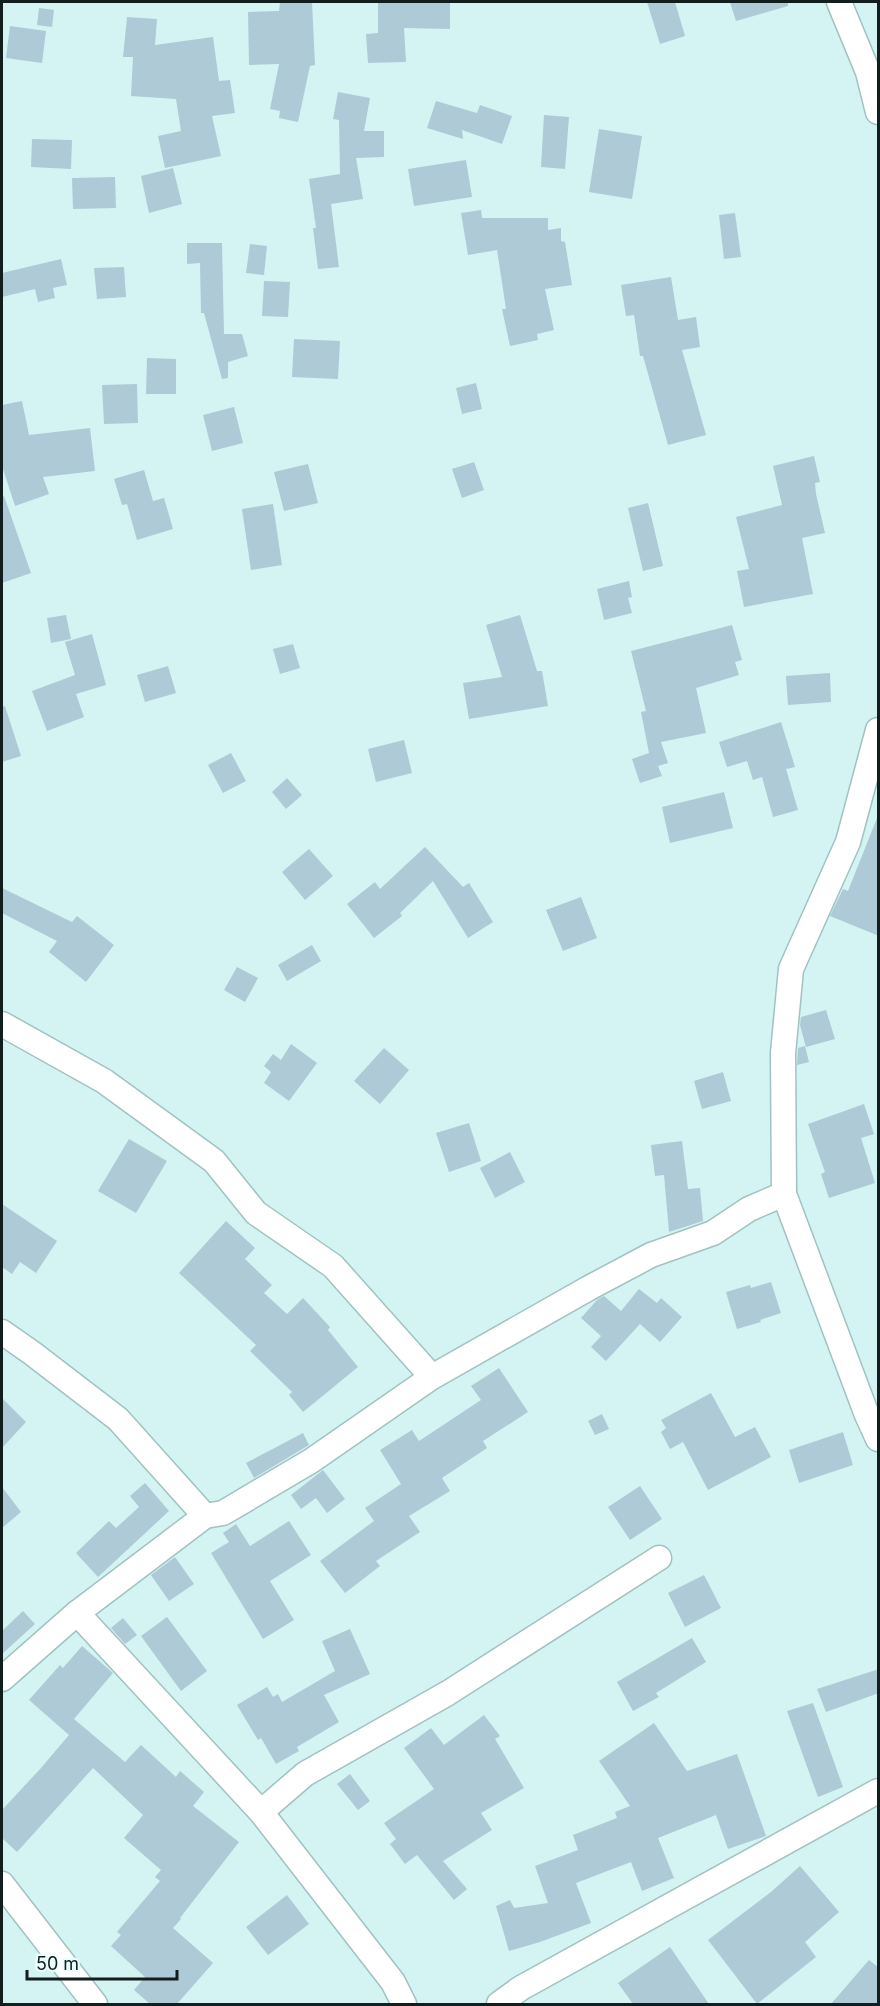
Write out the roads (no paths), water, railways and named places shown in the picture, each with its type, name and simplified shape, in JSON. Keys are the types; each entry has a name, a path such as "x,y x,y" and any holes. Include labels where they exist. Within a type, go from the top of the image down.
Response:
{"street":[{"path":"839,2 868,72 879,112"},
{"path":"879,730 848,842 791,969 783,1053 784,1194 867,1415 879,1439"},
{"path":"2,1024 104,1081 214,1161 256,1213 333,1266 432,1377"},
{"path":"2,1679 77,1613 205,1515 222,1513 311,1461 432,1377 589,1288 651,1255 713,1233 749,1209 784,1194"},
{"path":"2,1327 118,1419 205,1515"},
{"path":"2,1332 118,1419"},
{"path":"261,1812 305,1774 447,1693 659,1558"},
{"path":"77,1613 261,1812 393,1982 404,2004"},
{"path":"499,2004 521,1988 879,1791"},
{"path":"2,1884 95,2004"}]}
